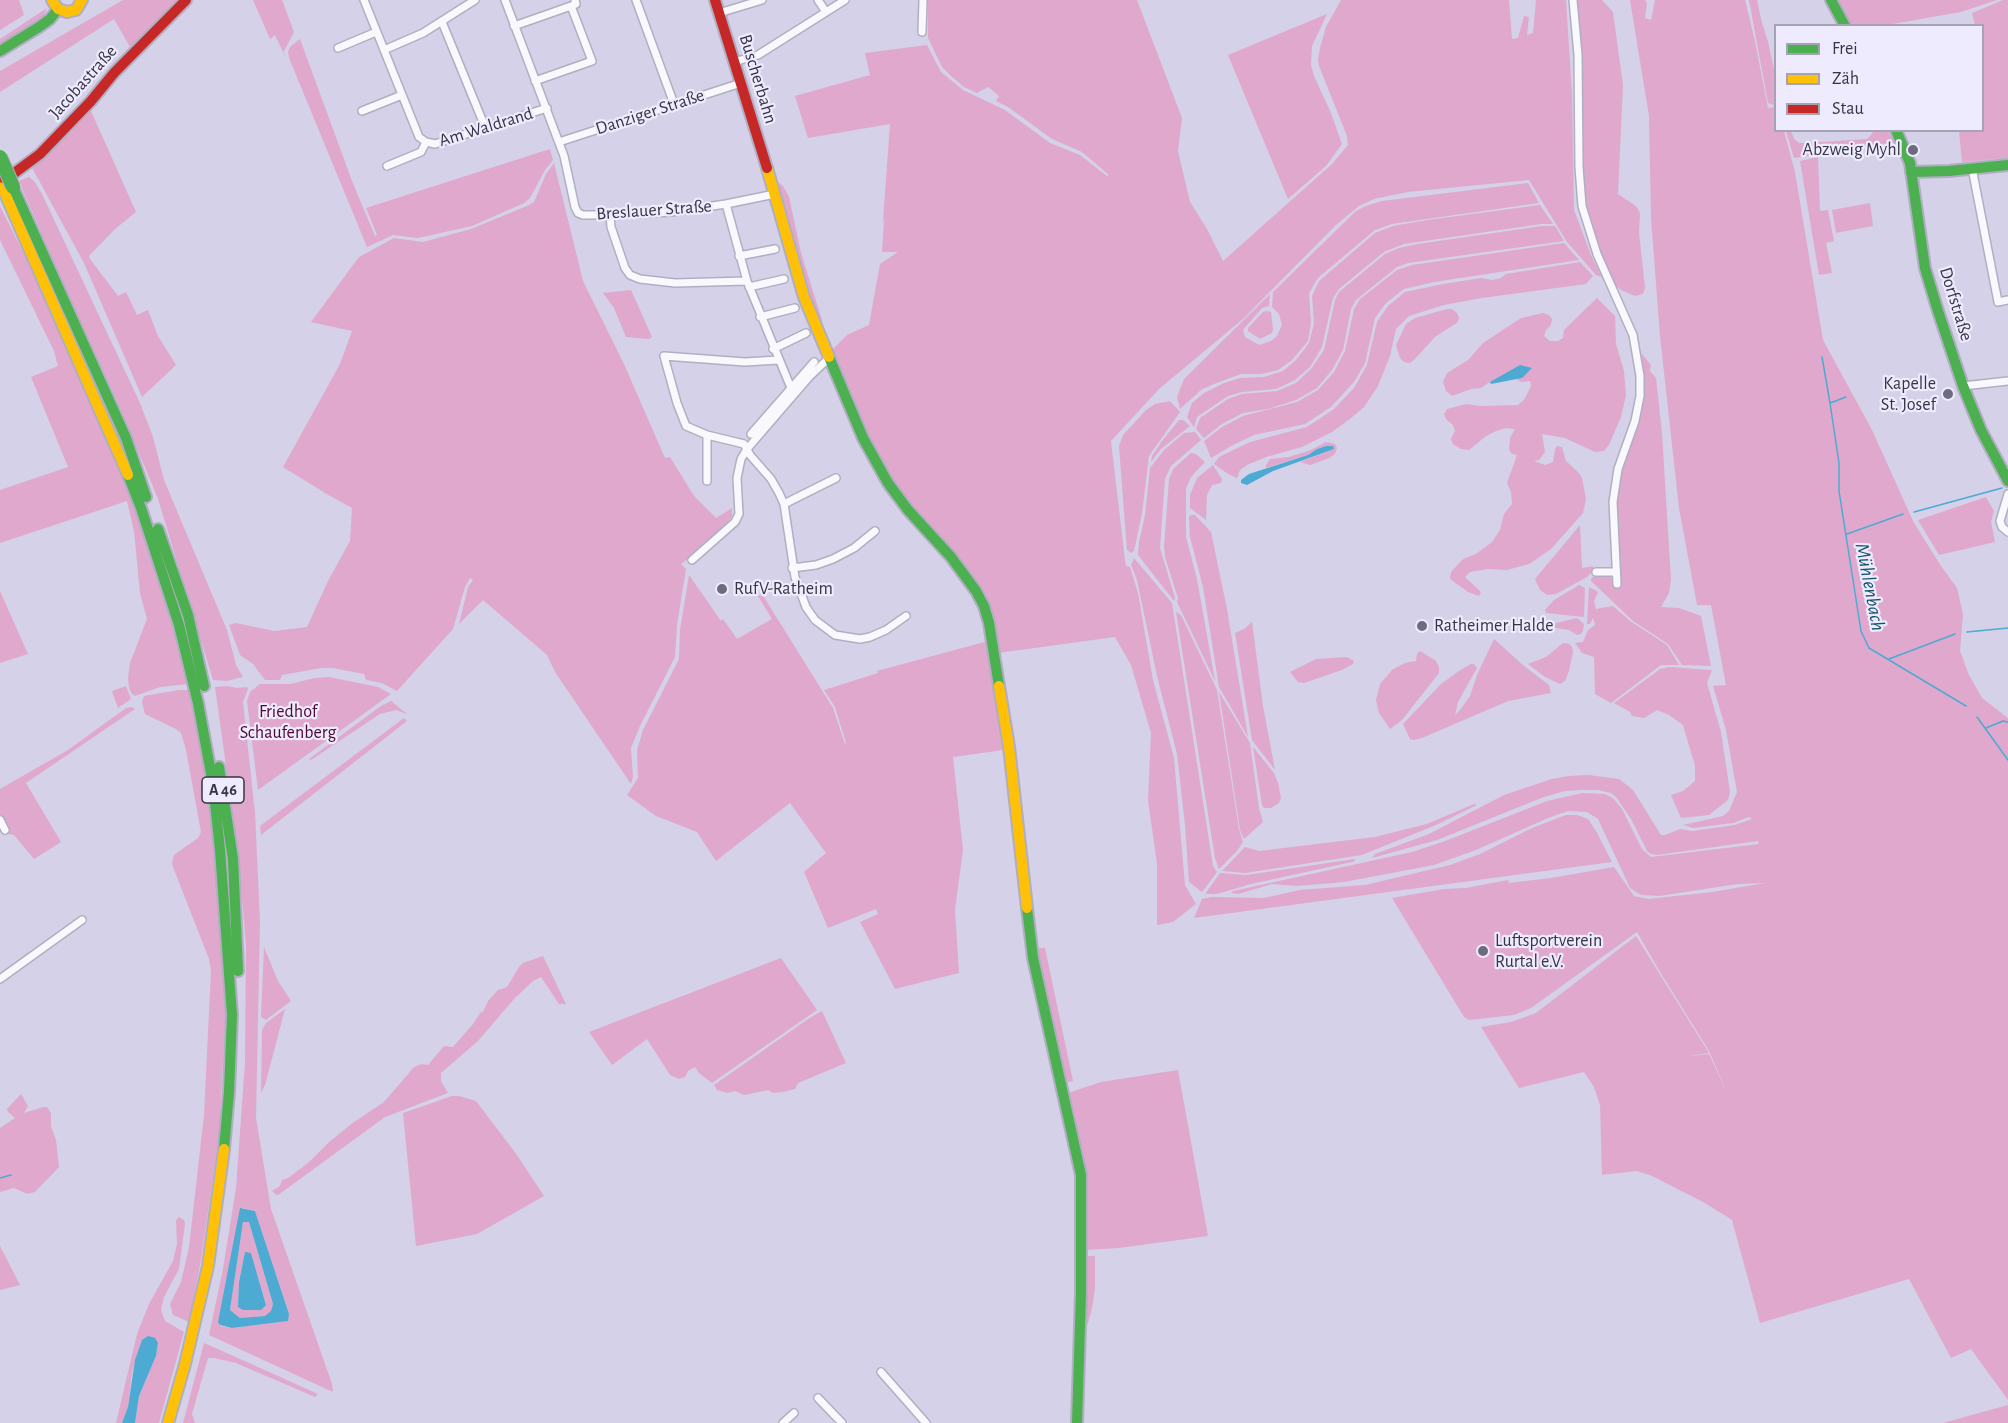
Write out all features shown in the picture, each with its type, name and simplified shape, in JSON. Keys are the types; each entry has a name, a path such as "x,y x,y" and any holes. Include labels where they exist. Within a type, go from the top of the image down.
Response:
{"main road":[{"path":"0,51 50,19 55,5 62,12 72,12 80,6 82,0"},
{"name":"Jacobastraße","path":"4,185 13,174 40,154 186,0"},
{"path":"1831,0 1843,20"},
{"name":"Buscherbahn","path":"717,7 775,194 804,297 874,460 908,510 951,557 976,591 989,623 1009,747 1033,958 1081,1175 1081,1293 1077,1422"},
{"name":"Dorfstraße","path":"1897,132 1911,172 1925,268 1963,386 2008,481"},
{"name":"A 46","path":"0,157 4,185 141,508 179,625 198,703 213,784 232,1015 229,1092 223,1164 208,1266 185,1365 168,1423"},
{"path":"1911,172 2008,165"},
{"name":"A 46","path":"4,185 126,438 184,604 210,712 228,813 237,916 239,1006 233,1142 212,1278 188,1381 175,1423"}],"street":[{"name":"Am Waldrand","path":"364,0 419,137 426,142 435,144 547,108"},
{"path":"384,50 423,33 476,0"},
{"name":"Breslauer Straße","path":"505,0 564,156 578,213 610,215 671,212 775,194"},
{"path":"636,0 674,104"},
{"path":"717,7 762,0"},
{"path":"818,0 826,12"},
{"path":"734,62 758,55 845,0"},
{"path":"922,32 923,0"},
{"path":"1573,0 1578,55 1579,167 1582,206 1597,254 1632,335 1640,376 1640,396 1635,421 1618,469 1613,502 1617,584"},
{"path":"514,26 573,3 592,60 535,81"},
{"path":"442,22 485,128"},
{"path":"338,48 376,32"},
{"name":"Danziger Straße","path":"559,142 741,83"},
{"path":"362,111 402,95"},
{"name":"Am Waldrand","path":"387,166 421,152 426,142"},
{"path":"1972,168 1998,302 2008,300"},
{"path":"726,204 748,284 791,388"},
{"path":"610,215 611,226 625,268 630,275 640,279 675,283 748,284 784,279"},
{"path":"739,256 775,249"},
{"path":"760,317 795,308"},
{"path":"773,349 806,333"},
{"path":"778,360 746,362 664,356 686,426 707,435 744,444 771,479 784,504 792,568 806,607 815,620 835,635 853,639 870,637 886,630 906,616"},
{"path":"692,560 735,522 739,514 737,478 741,459 747,449 810,376 829,358"},
{"path":"751,434 814,362"},
{"path":"1963,386 2008,381"},
{"path":"707,435 707,481"},
{"path":"784,504 836,478"},
{"path":"2008,494 2000,521 2002,527 2008,532"},
{"path":"792,568 816,565 833,559 854,548 875,531"},
{"path":"1596,572 1616,572"},
{"path":"0,820 5,830"},
{"path":"0,979 82,920"},
{"path":"881,1372 926,1423"},
{"path":"818,1398 842,1423"},
{"path":"783,1423 794,1413"}],"green space":[{"path":"0,0 19,0 24,15 0,30"},
{"path":"123,0 177,0 130,47 114,19 0,92 0,71"},
{"path":"253,0 282,0 294,32 283,52 275,35 270,39"},
{"path":"928,0 1137,0 1182,118 1178,151 1190,202 1223,261 1332,164 1348,145 1347,136 1318,59 1326,27 1341,0 1509,0 1512,39 1518,38 1524,16 1529,17 1527,35 1533,33 1536,0 1566,0 1572,94 1574,210 1602,277 1596,275 1567,242 1529,180 1408,192 1374,199 1359,206 1336,225 1243,319 1159,389 1111,441 1126,566 1130,567 1138,593 1153,680 1174,758 1185,885 1196,904 1173,922 1157,925 1157,864 1148,800 1151,733 1131,665 1115,637 998,653 998,641 992,617 926,523 889,476 867,435 830,352 847,335 869,325 880,264 898,252 882,252 884,221 896,216 883,221 890,124 808,138 795,96 870,75 865,53 927,45 941,72 963,90 1005,110 1050,143 1080,155 1107,176 1109,175 1082,152 1052,139 996,101 999,96 988,87 977,93 964,87 950,75 942,67 928,38"},
{"path":"1571,0 1602,0 1613,12 1623,85 1618,194 1636,206 1640,213 1639,232 1645,288 1643,294 1635,296 1607,280 1583,221 1580,204 1578,92"},
{"path":"1630,0 1645,0 1647,3 1645,18 1651,20 1655,0 1745,0 1768,108 1774,107 1774,132 1784,132 1795,172 1823,340 1872,430 1914,523 1957,588 1963,614 1960,651 1969,675 1982,698 2008,718 2008,1400 1971,1349 1951,1358 1909,1279 1760,1323 1732,1220 1705,1203 1650,1175 1636,1171 1602,1175 1600,1105 1594,1087 1584,1072 1519,1088 1481,1027 1511,1022 1536,1013 1636,936 1709,1053 1682,1057 1709,1054 1728,1095 1709,1051 1637,932 1531,1008 1514,1015 1469,1020 1464,1017 1392,898 1508,880 1509,883 1551,878 1614,867 1634,896 1648,899 1765,883 1738,884 1659,896 1641,895 1630,888 1598,819 1587,812 1568,811 1434,865 1344,882 1297,886 1272,884 1238,894 1231,893 1412,852 1547,801 1582,793 1605,794 1613,798 1622,809 1642,849 1651,857 1759,844 1758,841 1651,854 1647,851 1631,819 1616,797 1611,793 1598,790 1582,790 1565,791 1544,797 1437,840 1372,858 1375,854 1429,834 1504,795 1568,776 1588,775 1619,779 1633,790 1661,835 1680,829 1692,831 1735,825 1752,819 1749,817 1733,823 1693,828 1683,825 1723,816 1729,811 1737,792 1726,730 1713,686 1726,685 1711,605 1697,605 1679,508 1660,336 1651,218 1649,116"},
{"path":"1749,0 1757,0 1774,69 1774,105 1768,103"},
{"path":"1836,0 1997,0 1961,12 1892,24 1851,24"},
{"path":"2008,0 2008,158 1962,162 1959,132 1984,132 1984,24 1975,24 1972,13"},
{"path":"47,8 43,18 0,46 0,39"},
{"path":"1327,14 1312,46 1311,65 1342,144 1326,166 1288,199 1228,55"},
{"path":"300,39 352,181 375,236 377,235 366,208 550,149 553,160 530,198 524,203 472,226 418,238 393,235 367,247 289,58 290,47"},
{"path":"91,111 136,212 115,229 89,256 90,259 118,296 126,292 137,315 148,310 158,336 176,365 142,397 84,263 31,166"},
{"path":"1786,132 1791,132 1794,139 1799,143 1807,143 1867,139 1873,132 1889,132 1895,143 1794,158"},
{"path":"1818,157 1820,211 1828,210 1834,241 1826,243 1832,273 1819,275 1800,161"},
{"path":"554,163 583,281 624,364 665,458 670,457 694,496 716,518 732,508 732,516 725,526 699,551 681,564 686,569 677,625 675,657 631,748 633,777 631,784 555,672 547,655 483,600 459,624 468,587 473,580 470,578 465,587 453,629 397,691 382,683 366,680 364,674 333,668 282,675 280,680 265,680 253,664 240,655 229,625 236,623 274,631 307,627 350,541 352,508 283,467 340,364 352,331 311,322 359,257 394,238 423,242 471,229 527,206 534,202 546,174"},
{"path":"29,177 42,194 140,403 153,437 164,480 227,630 236,665 243,677 227,681 213,680 158,499 122,412 19,181"},
{"path":"778,182 789,197 801,253 822,320 820,328 795,254"},
{"path":"1528,183 1539,203 1392,224 1375,230 1318,278 1309,293 1311,323 1308,341 1292,360 1278,370 1261,374 1241,374 1214,384 1201,390 1180,409 1177,397 1184,379 1270,294 1269,306 1262,308 1243,330 1245,337 1259,345 1277,336 1282,325 1279,314 1272,307 1273,292 1356,211 1382,201"},
{"path":"1870,203 1873,226 1836,233 1832,210"},
{"path":"1540,205 1553,224 1404,244 1384,252 1339,289 1333,298 1322,347 1310,367 1295,380 1276,389 1242,392 1228,396 1197,417 1194,427 1187,417 1192,403 1204,393 1240,378 1264,377 1283,371 1296,360 1309,343 1314,324 1312,296 1319,281 1375,233 1393,226 1427,220"},
{"path":"0,206 57,320 150,542 189,684 160,687 135,696 131,693 128,678 130,663 147,619 140,593 134,531 127,501 0,543 0,490 68,467 31,377 58,366 54,351 0,240"},
{"path":"1555,226 1564,241 1408,263 1397,267 1356,300 1351,309 1343,350 1332,370 1317,388 1296,400 1268,409 1243,413 1222,424 1204,438 1196,429 1200,418 1228,399 1242,394 1277,391 1296,383 1311,369 1324,350 1335,300 1339,292 1385,254 1418,244"},
{"path":"1564,243 1579,260 1434,282 1404,289 1386,303 1375,318 1365,363 1354,382 1331,407 1305,424 1254,435 1211,458 1204,441 1222,427 1243,416 1297,402 1318,390 1334,372 1345,351 1354,309 1360,299 1397,270 1412,265"},
{"path":"1580,262 1593,276 1586,284 1482,298 1444,305 1409,316 1396,329 1390,356 1378,386 1364,407 1351,418 1332,432 1302,447 1247,465 1240,470 1237,478 1214,464 1219,457 1250,442 1307,427 1334,409 1354,388 1367,365 1377,322 1388,306 1405,292 1481,278 1492,280 1506,274"},
{"path":"631,290 652,337 649,339 626,337 614,308 603,293"},
{"path":"1597,298 1615,316 1616,344 1624,371 1626,395 1621,417 1604,451 1595,452 1565,438 1542,434 1545,452 1539,460 1534,461 1545,465 1553,462 1557,446 1562,447 1566,461 1582,478 1586,499 1583,513 1551,549 1529,564 1507,570 1488,569 1470,572 1465,577 1481,592 1479,596 1468,592 1450,579 1451,572 1463,559 1476,554 1492,542 1500,530 1504,514 1512,504 1511,492 1507,483 1517,455 1512,454 1509,450 1510,438 1515,429 1506,428 1496,431 1469,450 1461,449 1453,444 1451,439 1455,431 1444,414 1447,409 1466,404 1518,405 1524,400 1531,386 1530,381 1521,382 1515,378 1488,383 1481,388 1452,396 1446,391 1443,382 1447,373 1468,360 1483,343 1521,318 1543,313 1549,315 1552,319 1551,325 1544,336 1550,341 1558,341 1563,338 1564,330"},
{"path":"1452,309 1457,313 1458,322 1435,337 1410,363 1404,362 1400,358 1396,345 1406,324 1415,318"},
{"path":"1263,312 1271,312 1272,333 1260,339 1248,331 1248,328"},
{"path":"1642,354 1651,365 1650,371 1656,378 1662,433 1671,580 1669,593 1661,607 1679,608 1701,616 1711,666 1682,665 1668,644 1633,621 1591,581 1592,577 1605,574 1610,575 1614,586 1620,585 1617,495 1623,464 1643,400"},
{"path":"1170,401 1180,412 1149,456 1142,513 1134,551 1131,553 1127,550 1119,446 1123,435 1146,410 1155,404"},
{"path":"1179,420 1183,420 1190,426 1161,449 1151,462 1152,456 1162,441"},
{"path":"1195,432 1201,440 1171,466 1165,479 1160,548 1174,601 1138,555 1139,542 1145,515 1150,468 1164,450 1184,433"},
{"path":"1326,442 1335,444 1337,448 1335,454 1329,458 1310,465 1300,462 1334,449 1326,446 1308,455 1266,468 1270,459 1289,457"},
{"path":"1191,453 1196,454 1205,462 1191,477 1186,489 1186,537 1197,579 1215,681 1177,602 1178,598 1165,557 1169,479 1173,469"},
{"path":"1213,465 1222,479 1221,483 1212,485 1207,495 1206,520 1190,508 1190,495 1197,478"},
{"path":"1986,497 1994,511 1991,522 1995,542 1939,555 1918,520"},
{"path":"1195,515 1211,532 1227,609 1248,737 1219,687 1203,587 1190,537 1189,517"},
{"path":"1580,525 1582,568 1593,566 1593,571 1587,577 1556,594 1547,595 1540,590 1535,579"},
{"path":"1134,558 1172,603 1213,866 1217,872 1202,892 1189,882 1177,754 1157,676 1137,580 1131,565"},
{"path":"689,575 721,621 723,619 737,639 772,619 758,596 762,594 833,708 845,744 835,707 824,690 878,673 877,671 988,641 1004,750 953,757 963,850 955,910 959,973 895,989 860,922 878,914 876,909 828,928 804,872 826,853 790,803 716,861 697,832 656,816 627,795 638,778 637,750 643,730 679,659 680,630"},
{"path":"1579,585 1585,588 1584,617 1546,613 1545,610 1554,600"},
{"path":"1589,587 1598,592 1594,601 1596,609 1613,606 1630,621 1667,645 1679,665 1661,665 1611,703 1595,694 1594,657 1582,653 1575,643 1583,642 1588,630 1595,625 1593,618 1590,624 1587,624"},
{"path":"0,591 28,654 0,663"},
{"path":"1176,612 1181,615 1217,690 1243,842 1219,869 1215,858"},
{"path":"1577,618 1584,624 1581,634 1577,635 1569,630 1550,627 1552,624"},
{"path":"1252,622 1263,706 1275,770 1252,740 1235,633"},
{"path":"1494,639 1549,685 1551,693 1508,701 1422,738 1410,739 1403,724 1441,684 1474,664 1477,668 1458,702 1455,715 1460,710 1470,696"},
{"path":"1563,643 1569,644 1573,652 1565,681 1560,684 1545,677 1528,664 1546,657"},
{"path":"1420,651 1436,661 1439,673 1402,720 1390,729 1379,713 1377,705 1380,684 1393,669 1416,661"},
{"path":"1347,657 1354,661 1353,664 1304,683 1298,682 1290,672 1316,659"},
{"path":"1669,667 1712,670 1707,683 1721,732 1730,792 1728,800 1709,815 1681,818 1671,795 1683,791 1695,781 1695,766 1683,725 1657,710 1644,718 1632,716 1630,712 1614,703 1660,669"},
{"name":"Friedhof Schaufenberg","path":"329,677 378,687 391,694 258,790 247,701 250,692 260,684 290,684"},
{"path":"126,686 131,699 118,708 112,691"},
{"path":"215,687 247,687 248,689 243,702 255,813 260,921 256,1118 271,1209 333,1392 209,1335 223,1269 236,1188 245,1062 246,945 238,852","holes":["242,1208 255,1211 289,1314 287,1321 232,1328 220,1326"]},
{"path":"194,690 212,793 225,933 225,1027 219,1136 201,1260 189,1322 173,1315 170,1304 181,1282 189,1247 204,1115 211,971 209,959 172,862 174,855 198,838 201,832 181,733 145,714 142,702 144,696"},
{"path":"1219,692 1250,743 1263,822 1244,839 1240,830"},
{"path":"391,701 407,714 396,710 380,714 311,760 309,759 381,706"},
{"path":"126,708 135,709 26,783 61,842 34,859 14,835 8,834 0,815 0,789 68,750"},
{"path":"404,718 407,721 261,835 260,826"},
{"path":"1253,747 1274,773 1278,783 1281,798 1279,803 1271,808 1264,808 1262,805"},
{"path":"1474,804 1477,805 1436,825 1362,855 1245,873 1222,871 1245,847 1259,851 1375,837 1427,824"},
{"path":"1566,815 1577,815 1588,819 1612,862 1194,918 1202,899 1211,897 1264,898 1300,890 1365,885 1450,865"},
{"path":"1355,859 1352,862 1251,884 1217,894 1205,894 1220,873 1246,875"},
{"path":"264,947 278,981 291,1001 266,1020 261,1017"},
{"path":"1045,948 1073,1081 1069,1082 1065,1081 1040,976 1037,949"},
{"path":"543,956 566,1004 559,1004 541,977 533,981 514,999 478,1041 441,1073 441,1081 448,1093 385,1117 278,1195 272,1191 280,1186 282,1180 308,1163 354,1122 384,1102 414,1067 422,1064 428,1065 444,1046 453,1047 483,1012 488,1001 498,990 507,987 519,967 523,963"},
{"path":"781,958 817,1010 712,1083 695,1067 688,1071 685,1077 679,1079 670,1075 647,1039 612,1065 589,1032"},
{"path":"285,1009 261,1093 262,1030 266,1023"},
{"path":"822,1011 846,1063 798,1083 795,1089 783,1092 773,1093 768,1090 744,1095 735,1091 727,1093 717,1090 714,1085"},
{"path":"1178,1070 1208,1236 1119,1248 1085,1250 1068,1093 1101,1082"},
{"path":"21,1094 28,1106 24,1113 47,1107 51,1113 51,1126 56,1140 59,1167 35,1192 27,1194 14,1188 0,1192 0,1128 15,1118 7,1109"},
{"path":"452,1096 476,1101 517,1155 544,1196 477,1234 416,1246 403,1113"},
{"path":"1078,1192 1074,1395 1074,1238"},
{"path":"179,1217 184,1220 185,1224 179,1269 164,1297 161,1310 165,1321 184,1332 159,1423 135,1423 139,1396 156,1356 158,1343 138,1351 124,1421 116,1423 137,1334 149,1304 173,1261 177,1244 176,1220"},
{"path":"243,1222 249,1222 273,1304 272,1311 265,1316 240,1318 230,1310","holes":["245,1253 251,1254 266,1304 261,1310 238,1307 239,1281"]},
{"path":"0,1246 20,1285 0,1290"},
{"path":"1085,1256 1095,1256 1095,1288 1085,1334 1082,1403"},
{"path":"204,1343 318,1394 315,1397 236,1363 208,1358 192,1414 195,1423 183,1423"},
{"path":"2008,1405 2008,1423 1943,1423"}],"water":[{"path":"1520,365 1532,368 1522,378 1491,384 1490,382"},
{"path":"1326,446 1333,446 1334,449 1273,471 1247,485 1241,483 1241,480 1249,474 1308,455"},
{"path":"240,1208 255,1211 289,1314 288,1321 232,1328 220,1325 218,1322","holes":["243,1222 249,1222 273,1304 271,1311 265,1316 240,1318 230,1310"]},
{"path":"245,1252 251,1253 266,1305 261,1310 243,1310 238,1307 239,1282"},
{"path":"148,1336 155,1338 158,1343 156,1356 139,1396 135,1423 122,1423 128,1407 135,1360 142,1340"}],"waterway":[{"path":"1822,357 1830,403"},
{"name":"Mühlenbach","path":"1846,397 1830,403 1839,463 1839,491 1861,631 1869,648 1966,706"},
{"path":"1914,512 2002,488"},
{"path":"1847,534 1903,514"},
{"path":"1967,632 2008,628"},
{"path":"1889,659 1955,634"},
{"name":"Mühlenbach","path":"1977,717 2008,760"},
{"path":"1986,728 2003,721 2008,722"},
{"path":"0,1178 11,1175"}],"traffic: fast":[{"path":"1831,0 1844,24"},
{"path":"0,51 39,27 58,9"},
{"path":"1897,132 1910,163 1925,268 1938,311 1963,386 1981,430 2008,481"},
{"path":"0,157 13,187"},
{"path":"1911,172 2008,165"},
{"path":"13,187 126,438 146,497"},
{"path":"829,357 863,438 888,483 908,510 951,557 984,606 999,686"},
{"path":"128,475 179,625 198,703 213,784 232,1015 224,1149"},
{"path":"158,529 188,615 204,686"},
{"path":"219,767 233,859 238,971"},
{"path":"1027,908 1033,958 1081,1175 1081,1293 1077,1423"}],"traffic: slow":[{"path":"52,0 58,9 67,12 76,10 82,0"},
{"path":"767,168 804,297 829,357"},
{"path":"0,182 128,475"},
{"path":"999,686 1009,747 1027,908"},
{"path":"168,1423 185,1364 208,1266 224,1149"}],"traffic: jam":[{"path":"3,178 13,174 40,154 91,101 114,73 186,0"},
{"path":"715,0 767,168"}],"place":[{"name":"Abzweig Myhl","path":"1913,150"},
{"name":"Kapelle St. Josef","path":"1948,394"},
{"name":"RufV-Ratheim","path":"722,589"},
{"name":"Ratheimer Halde","path":"1422,626"},
{"name":"Luftsportverein Rurtal e.V.","path":"1483,951"}]}
